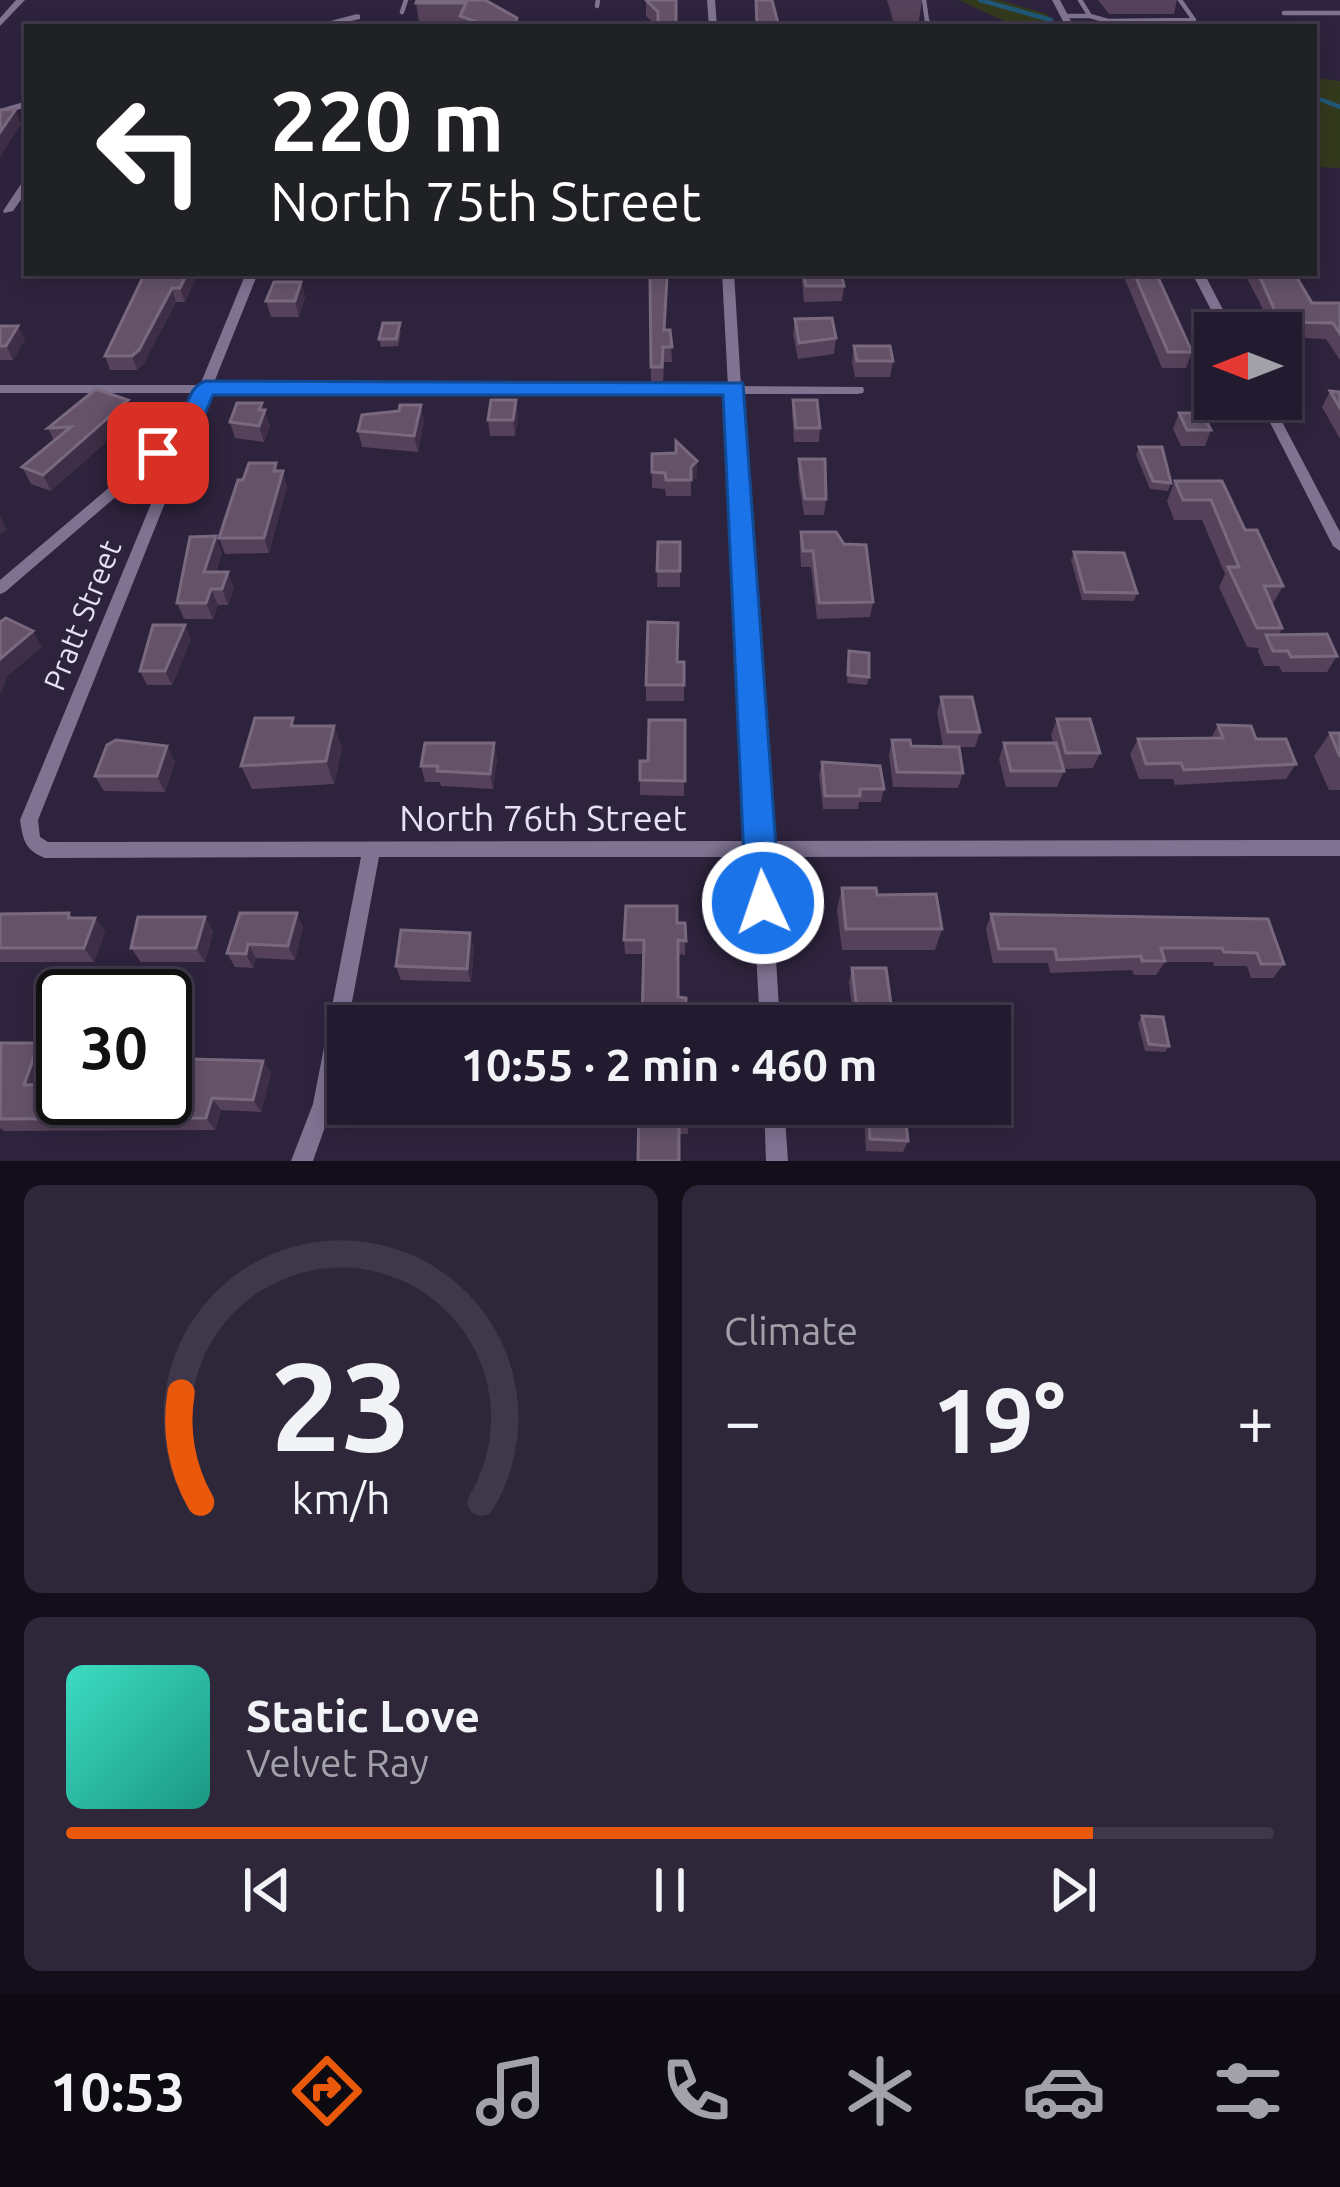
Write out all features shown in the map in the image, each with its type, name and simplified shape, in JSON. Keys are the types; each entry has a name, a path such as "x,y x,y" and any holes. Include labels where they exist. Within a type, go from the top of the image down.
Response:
{"street":[{"path":"0,23 21,0"},
{"path":"355,22 364,0"},
{"path":"1056,0 1067,22"},
{"path":"8,211 24,187"},
{"name":"Pratt Street","path":"37,845 28,832 29,820 251,276"},
{"path":"728,276 769,1005"},
{"path":"1200,276 1218,312"},
{"path":"0,388 858,390"},
{"path":"1275,420 1340,546"},
{"path":"0,587 189,427"},
{"name":"North 76th Street","path":"37,845 55,852 1340,848"},
{"path":"302,1161 323,1104 371,851"},
{"path":"775,1125 777,1161"}],"lane":[{"path":"402,12 406,0"},
{"path":"1080,0 1090,16"},
{"path":"1067,22 1090,16 1108,22 1193,20 1180,0"},
{"path":"1284,13 1340,13"}],"green space":[{"path":"959,0 999,0 1047,14 1052,24 1006,22"},
{"path":"1317,78 1340,81 1340,168 1317,167"}],"building":[{"path":"485,0 517,18 515,24 482,24 460,16 466,3 416,3"},
{"path":"646,0 676,0 676,24 658,24 658,12"},
{"path":"756,0 772,0 778,24 757,24"},
{"path":"16,109 0,132 0,110"},
{"path":"144,276 186,276 180,288 172,288 139,350 132,356 105,356"},
{"path":"804,276 842,276 844,286 806,286"},
{"path":"1135,276 1157,276 1192,352 1168,352"},
{"path":"1259,276 1296,276 1312,303 1340,303 1340,334 1333,323 1302,322 1302,312 1276,312"},
{"path":"650,277 667,277 664,330 670,330 672,347 663,347 662,367 651,367"},
{"path":"274,282 301,282 295,301 266,301"},
{"path":"832,318 836,338 799,343 795,319"},
{"path":"383,323 400,323 396,339 379,339"},
{"path":"0,326 18,326 6,346 0,346"},
{"path":"854,346 890,346 893,361 857,361"},
{"path":"96,389 128,400 43,475 22,467 71,427 48,428"},
{"path":"491,400 516,400 513,420 488,420"},
{"path":"793,400 817,400 820,428 796,428"},
{"path":"237,403 262,403 259,410 265,410 259,426 230,422"},
{"path":"400,405 421,405 414,436 358,431 362,415 399,411"},
{"path":"1179,413 1194,413 1194,420 1206,420 1211,430 1187,430"},
{"path":"676,441 697,461 691,467 691,480 666,480 665,473 652,472 652,454 676,453"},
{"path":"1139,447 1162,447 1171,483 1153,481"},
{"path":"799,459 825,459 826,499 805,499"},
{"path":"249,463 276,463 274,471 283,471 264,538 219,538 238,480 243,480"},
{"path":"1175,481 1222,481 1245,530 1257,530 1283,586 1264,586 1282,628 1257,628 1228,567 1239,567 1211,500 1183,500"},
{"path":"801,532 836,532 844,544 866,545 873,602 819,603 813,551 803,551"},
{"path":"216,536 204,572 228,572 222,589 211,589 206,603 177,603 190,537"},
{"path":"658,542 680,542 680,571 657,571"},
{"path":"1074,552 1124,553 1137,593 1085,592"},
{"path":"6,618 33,631 0,659 0,622"},
{"path":"648,622 678,623 677,662 684,662 684,685 646,685"},
{"path":"153,625 185,625 165,671 140,671"},
{"path":"1327,634 1337,656 1291,657 1288,651 1273,651 1266,635"},
{"path":"849,651 869,653 869,677 848,675"},
{"path":"941,697 972,697 980,732 948,732"},
{"path":"255,718 293,718 291,726 334,726 326,761 241,766"},
{"path":"1057,719 1090,719 1100,753 1066,753"},
{"path":"649,720 685,720 685,781 640,780 640,761 648,761"},
{"path":"1218,725 1251,726 1256,739 1286,739 1296,764 1184,770 1181,763 1146,764 1138,739 1223,738"},
{"path":"1330,733 1340,733 1340,757"},
{"path":"116,740 167,746 157,776 95,776 107,745"},
{"path":"892,740 910,740 911,746 959,747 963,773 897,772"},
{"path":"425,743 494,743 490,774 421,766"},
{"path":"1004,743 1056,743 1064,771 1011,771"},
{"path":"822,762 880,766 884,789 860,789 860,796 825,796"},
{"path":"842,888 876,888 877,895 936,894 942,929 846,929"},
{"path":"626,906 677,906 677,923 685,923 686,941 678,940 678,997 686,998 686,1005 642,1005 644,940 624,940"},
{"path":"69,913 68,918 95,918 84,948 0,948 0,914"},
{"path":"240,913 297,913 288,946 248,944 246,954 227,953"},
{"path":"991,914 1268,919 1284,964 1261,964 1257,953 1224,952 1222,948 1161,948 1165,961 1142,961 1141,956 1057,960 1055,949 999,949"},
{"path":"138,917 205,917 196,948 131,948"},
{"path":"401,930 470,933 467,969 396,966"},
{"path":"852,968 886,968 891,1005 856,1005"},
{"path":"1142,1016 1163,1017 1169,1046 1149,1044"},
{"path":"1,1043 36,1043 24,1085 36,1085 36,1119 0,1119"},
{"path":"192,1059 263,1061 253,1100 212,1098 206,1118 192,1118"},
{"path":"639,1125 679,1125 679,1161 638,1161"},
{"path":"869,1125 906,1125 908,1141 870,1139"}],"waterway":[{"path":"980,0 1051,20"},
{"path":"1317,98 1340,107"}],"route":[{"path":"158,453 189,427 205,388 735,388 763,903"}]}
